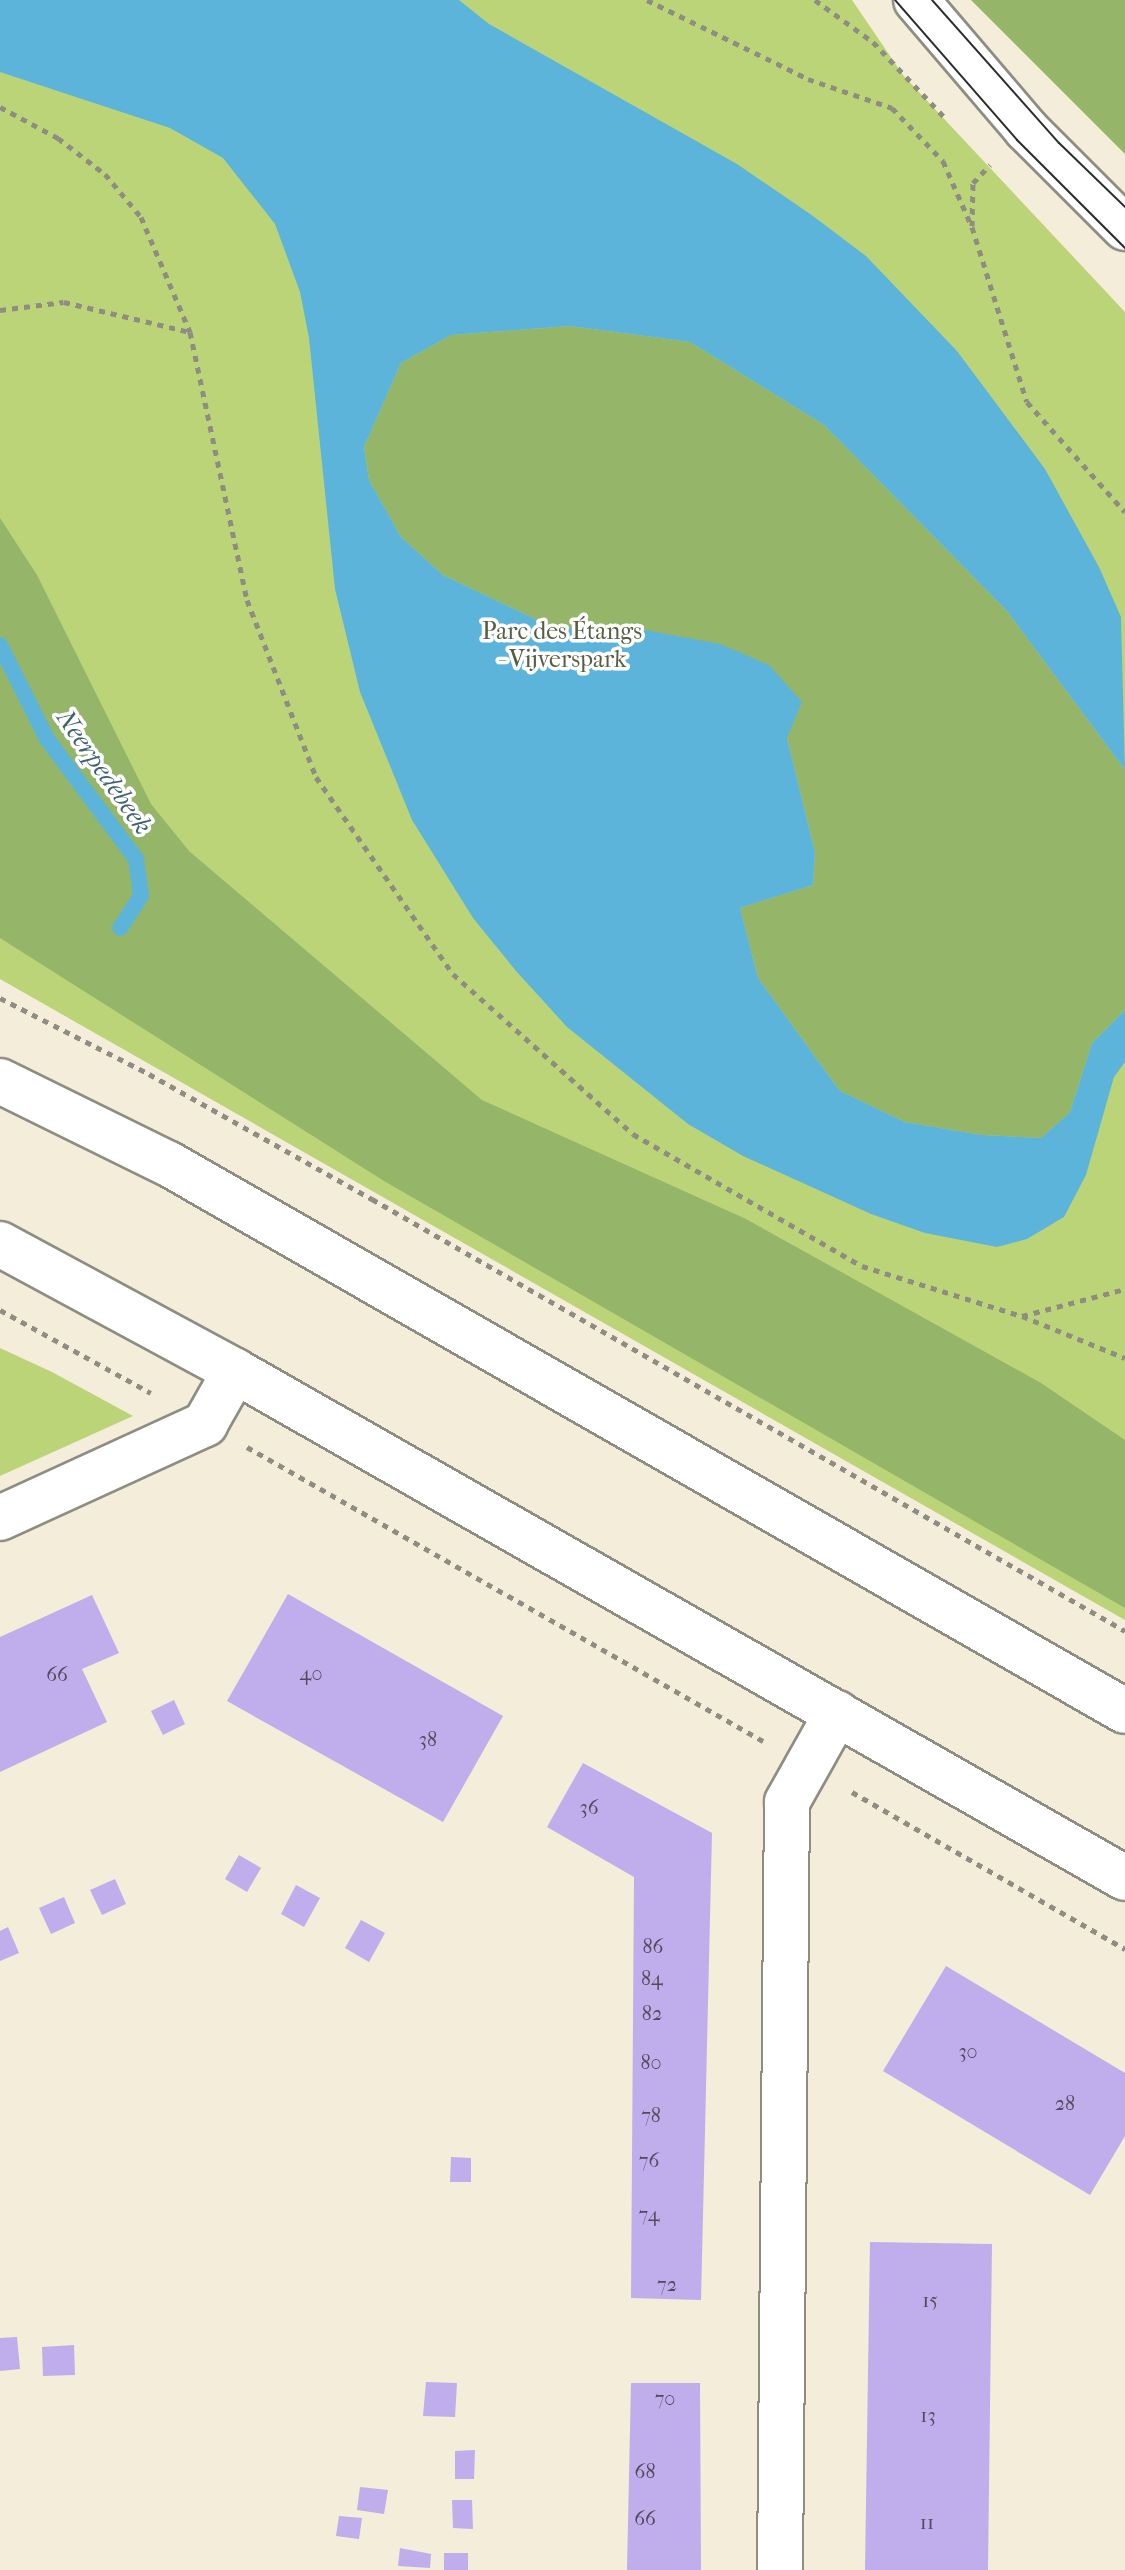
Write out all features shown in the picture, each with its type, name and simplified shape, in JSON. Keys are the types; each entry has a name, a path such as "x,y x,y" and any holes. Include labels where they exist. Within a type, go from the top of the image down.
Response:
{"main road":[{"path":"916,0 1026,129 1125,228"},
{"path":"0,1081 183,1172 1125,1711"},
{"path":"0,1244 235,1371 1125,1878"},
{"path":"0,1518 205,1424 235,1371"},
{"path":"780,2570 787,1802 837,1713"}],"path":[{"path":"647,0 808,79 892,108 943,161 972,227 1027,402 1125,512"},
{"path":"815,0 873,42 959,133"},
{"path":"0,107 58,138 114,185 141,217 190,332 247,600 316,777 453,974 633,1134 862,1266 1022,1316 1125,1358"},
{"path":"972,227 973,183 991,167 981,156"},
{"path":"0,310 64,302 190,332"},
{"path":"0,998 372,1199 1125,1631"},
{"path":"1022,1316 1125,1289"},
{"path":"0,1310 1125,1949"}],"green space":[{"name":"Parc des Étangs - Vijverspark","path":"0,0 852,0 903,75 1125,312 1125,1620 0,979"},
{"path":"971,0 1125,0 1125,154"},
{"path":"570,326 690,342 824,425 1007,611 1125,770 1125,1010 1092,1043 1070,1112 1041,1138 982,1135 905,1122 840,1091 758,978 740,908 813,885 815,852 787,738 634,628 552,627 443,575 401,537 369,480 364,447 401,363 451,335"},
{"path":"0,518 37,575 151,804 189,851 482,1100 746,1219 1041,1383 1125,1440 1125,1608 384,1181 0,938"},
{"path":"0,1348 52,1372 133,1416 0,1476"}],"water":[{"path":"0,0 459,0 489,24 737,164 813,216 866,256 957,351 1045,469 1099,567 1121,617 1125,770 1007,611 824,425 690,342 570,326 451,335 401,363 364,447 369,480 401,537 443,575 552,627 634,628 720,644 769,665 802,702 787,738 815,852 813,885 740,908 758,978 840,1091 905,1122 982,1135 1041,1138 1070,1112 1092,1043 1125,1010 1125,1062 1114,1077 1086,1175 1064,1217 1027,1239 997,1247 925,1233 871,1214 743,1156 688,1124 567,1027 516,971 473,918 412,820 360,692 335,589 309,338 300,292 275,224 223,158 170,128 0,72"}],"building":[{"path":"288,1594 503,1716 443,1822 227,1701"},
{"path":"92,1595 119,1653 82,1669 107,1722 0,1772 0,1637"},
{"path":"174,1700 185,1724 163,1735 151,1711"},
{"path":"583,1763 712,1833 701,2300 631,2298 634,1877 547,1827"},
{"path":"239,1855 261,1868 247,1892 225,1879"},
{"path":"115,1879 126,1904 102,1915 90,1890"},
{"path":"296,1885 320,1898 304,1927 281,1914"},
{"path":"64,1897 75,1923 51,1934 39,1908"},
{"path":"361,1920 385,1933 369,1962 345,1948"},
{"path":"8,1927 19,1953 0,1961 0,1931"},
{"path":"946,1966 1125,2073 1125,2136 1090,2195 883,2071"},
{"path":"451,2157 471,2158 471,2182 450,2182"},
{"path":"870,2242 992,2244 988,2570 865,2570"},
{"path":"17,2337 20,2369 0,2371 0,2338"},
{"path":"74,2345 75,2375 43,2376 42,2347"},
{"path":"426,2382 457,2383 455,2417 423,2416"},
{"path":"631,2383 700,2383 701,2570 627,2570"},
{"path":"475,2450 474,2479 455,2479 455,2451"},
{"path":"360,2487 388,2490 384,2514 357,2510"},
{"path":"452,2500 472,2500 473,2529 453,2528"},
{"path":"339,2516 362,2518 359,2539 336,2536"},
{"path":"400,2548 431,2554 430,2568 398,2566"},
{"path":"444,2553 468,2553 468,2570 444,2570"}],"waterway":[{"name":"Neerpedebeek","path":"0,645 47,739 136,859 141,896 120,928"}],"tram line":[{"path":"895,0 1017,140 1125,248"},
{"path":"932,0 1059,143 1125,207"}]}
